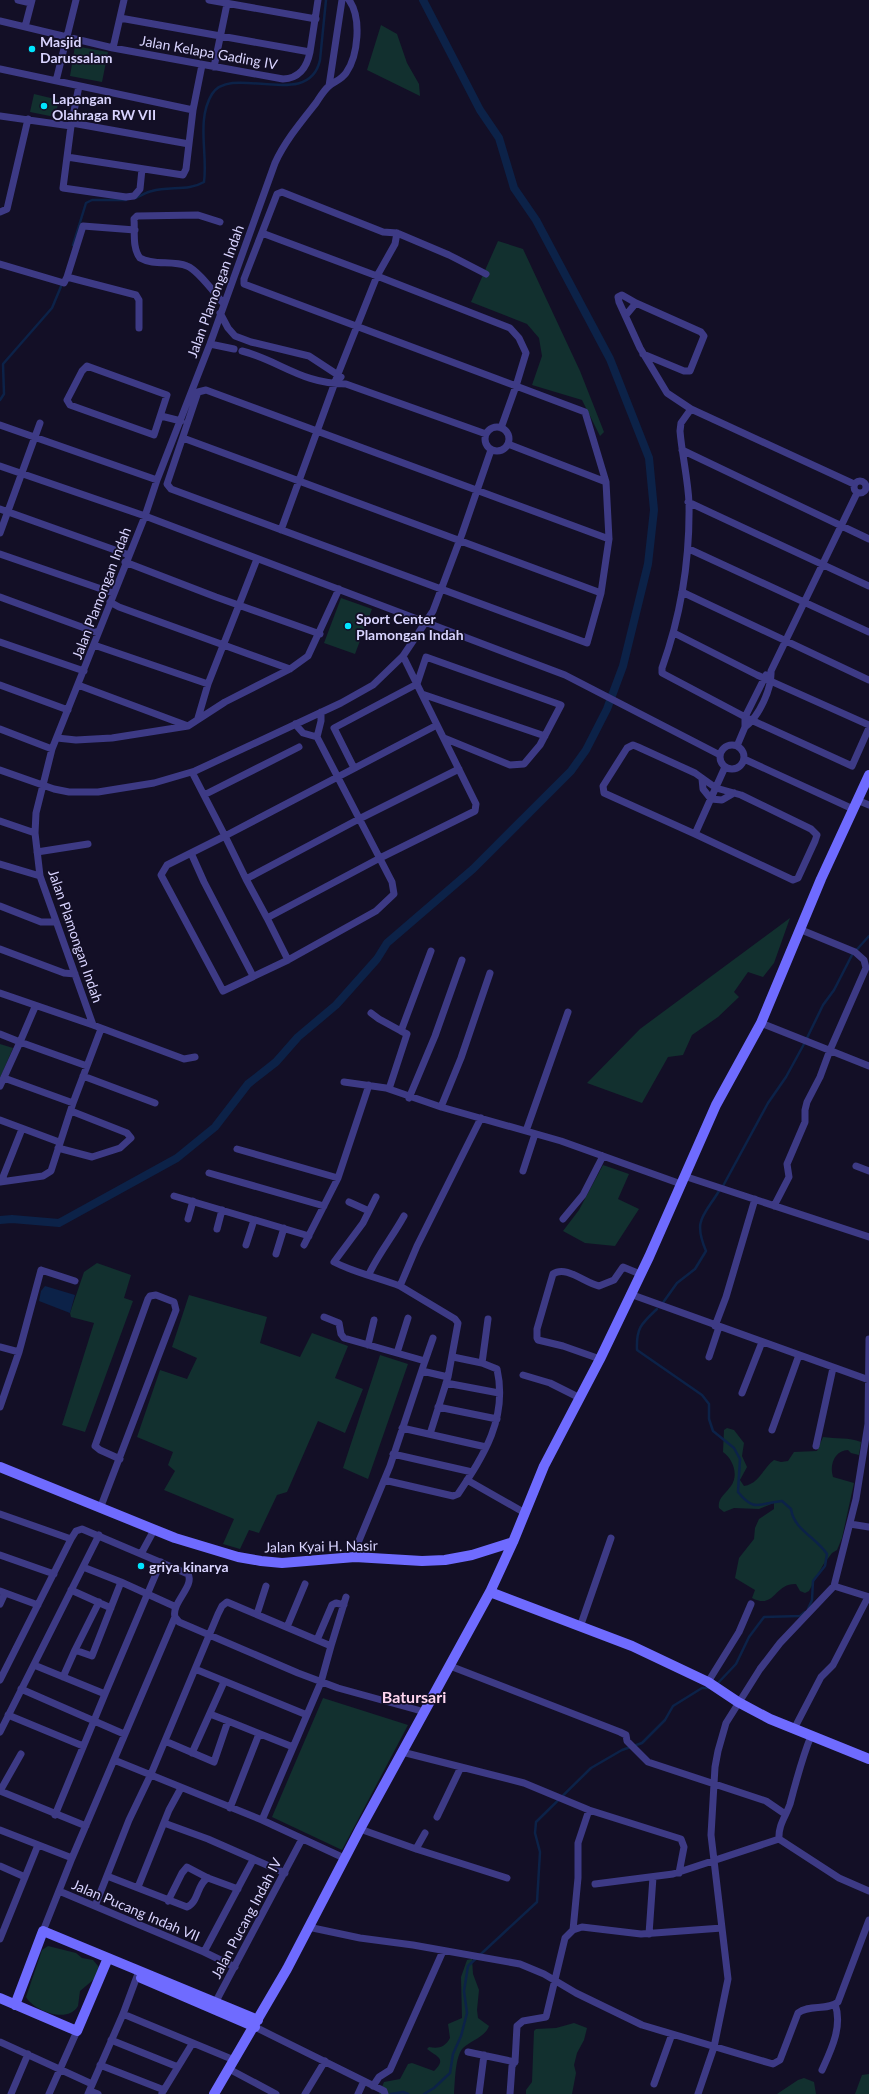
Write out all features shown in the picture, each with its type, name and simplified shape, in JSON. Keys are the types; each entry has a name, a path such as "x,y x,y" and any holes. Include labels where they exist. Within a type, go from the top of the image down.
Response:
{"main road":[{"path":"214,2094 257,2023 344,1858 490,1592 514,1542 544,1466 600,1359 640,1274 716,1104 760,1023 799,929 869,775"},
{"name":"Jalan Kyai H. Nasir","path":"0,1467 101,1506 151,1535 175,1538 238,1557 282,1563 355,1556 422,1561 445,1560 485,1551 514,1542"},
{"path":"490,1592 632,1646 708,1682 738,1702 794,1730 869,1759"},
{"path":"16,2002 42,1934 257,2023"},
{"path":"0,1998 16,2002 75,2027 104,1960"},
{"path":"0,1991 16,2002"}],"street":[{"path":"18,0 31,2 25,27"},
{"path":"56,81 76,0"},
{"path":"113,48 124,0"},
{"path":"209,0 250,6 316,19"},
{"path":"250,6 255,0"},
{"name":"Jalan Kelapa Gading IV","path":"0,21 113,48 287,79 304,70 310,52 318,0"},
{"name":"Jalan Plamongan Indah","path":"329,86 342,0"},
{"name":"Jalan Plamongan Indah","path":"195,1057 184,1059 93,1025 55,922 40,876 35,833 36,813 42,784 52,749 84,672 125,562 145,516 157,480 210,344 275,163 295,131 329,86 341,79 346,73 356,50 357,30 354,7 349,0"},
{"path":"214,67 226,2"},
{"path":"120,18 220,34 310,52"},
{"path":"67,157 183,175 186,168 193,110 202,65"},
{"path":"0,69 193,110"},
{"path":"79,86 67,157 64,188 126,197 134,196 141,186 142,169"},
{"path":"0,116 72,125 189,144"},
{"path":"1,212 7,209 28,119"},
{"path":"486,274 450,255 397,233 383,232 282,192 276,195 244,279 244,284 585,412 606,482 609,539 601,593 589,641 585,643 440,590 171,489 168,485 168,480 198,392 202,390 318,431 478,492 609,539"},
{"path":"220,222 198,215 137,216 134,219 136,250 140,258 155,262 186,265 192,268 224,304"},
{"path":"63,280 83,226 135,230"},
{"path":"262,233 510,328 519,338 526,353 501,428"},
{"path":"281,530 334,384 377,276 395,244 397,233"},
{"path":"0,264 63,280 136,295 139,300 139,328"},
{"path":"643,354 684,371 690,371 704,336 701,332 636,303 624,296 618,297 643,354 667,394 691,409 854,484"},
{"path":"626,315 636,303"},
{"path":"220,313 231,332 251,342 310,356 338,374 346,384"},
{"path":"223,346 228,343 231,332"},
{"path":"251,342 246,352 296,374 334,384 346,384 486,434"},
{"path":"210,344 234,349"},
{"path":"87,366 91,366 167,395 161,416 154,434 152,435 70,405 67,400 82,371 87,366"},
{"path":"674,633 869,727 852,766 753,721 663,674 662,668 674,633 689,549 688,502 680,426 691,409"},
{"path":"161,416 181,421"},
{"path":"0,533 40,423"},
{"path":"0,425 157,480"},
{"path":"493,428 501,428 508,435 508,444 501,451 491,450 485,443 486,434 493,428"},
{"path":"183,438 300,480 601,593"},
{"path":"508,444 606,482"},
{"path":"0,770 69,792 98,792 154,783 192,772 321,712 372,685 403,656 426,622 460,540 478,492 491,450"},
{"path":"682,450 869,539"},
{"path":"0,466 145,516 565,675 632,708 720,755"},
{"path":"854,484 858,481 863,482 866,485 867,491 857,493"},
{"path":"854,484 854,489 857,493"},
{"path":"737,746 745,728 745,717 763,677 771,670 857,493"},
{"path":"688,502 869,586"},
{"path":"0,509 129,554"},
{"path":"689,549 869,632"},
{"path":"0,554 113,593"},
{"path":"198,718 208,684 257,559"},
{"path":"125,562 320,634"},
{"path":"57,738 76,740 112,738 188,726 198,718 290,669 308,656 320,634 339,589"},
{"path":"682,592 869,680"},
{"path":"0,597 98,633"},
{"path":"110,602 224,646 290,669"},
{"path":"0,642 84,672"},
{"path":"94,645 208,684"},
{"path":"267,918 380,858 475,811 476,804 403,656"},
{"path":"354,768 334,728 417,684 426,656 561,705 540,746 524,764 510,765 444,738"},
{"path":"745,728 753,721 772,681 771,670"},
{"path":"0,685 68,710"},
{"path":"78,686 188,726"},
{"path":"422,694 545,736"},
{"path":"321,712 321,721 317,737 338,777 359,819 392,882 394,894 376,911 288,960 223,991 161,875 167,865 225,836 338,777 354,768 437,725"},
{"path":"295,724 303,733 317,737"},
{"path":"0,729 52,749"},
{"path":"633,745 695,773 702,779 716,788 734,793 816,833 815,841 796,879 793,880 784,878 695,834 606,794 602,788 627,748 633,745"},
{"path":"204,795 299,746"},
{"path":"726,746 737,746 742,751 744,759 737,768 725,767 721,762 720,755 726,746"},
{"path":"744,759 855,805 869,805"},
{"path":"695,834 725,767"},
{"path":"246,879 359,819 459,769"},
{"path":"192,772 288,960"},
{"path":"702,779 703,789 711,799 722,800 734,793"},
{"path":"0,820 35,833"},
{"path":"37,852 88,844"},
{"path":"191,853 204,882 253,976"},
{"path":"0,864 40,876"},
{"path":"0,906 41,922 55,922"},
{"path":"774,1206 789,1177 787,1164 806,1122 806,1106 865,973 864,960 856,952 799,929"},
{"path":"0,949 64,973 75,974"},
{"path":"401,1031 431,951"},
{"path":"410,1098 435,1036 462,960"},
{"path":"441,1107 461,1058 490,973"},
{"path":"0,993 35,1007 93,1025"},
{"path":"0,1086 35,1007"},
{"path":"526,1132 568,1012"},
{"path":"371,1013 379,1020 407,1034 389,1089"},
{"path":"760,1023 869,1066"},
{"path":"1,1182 46,1175 51,1170 73,1103 101,1029"},
{"path":"0,1034 87,1066"},
{"path":"83,1076 155,1103"},
{"path":"4,1078 73,1103"},
{"path":"344,1082 389,1089 410,1098 561,1141 603,1156 682,1180 755,1199 869,1238"},
{"path":"304,1246 338,1178 369,1085"},
{"path":"0,1120 92,1157 120,1148 131,1138 127,1133 71,1111"},
{"path":"400,1286 417,1246 481,1118"},
{"path":"1,1182 22,1129"},
{"path":"523,1171 535,1134"},
{"path":"237,1149 338,1178"},
{"path":"563,1219 582,1195 603,1156"},
{"path":"856,1166 869,1171"},
{"path":"209,1173 324,1206"},
{"path":"174,1196 309,1236"},
{"path":"376,1197 363,1223 334,1262 349,1269 369,1274 400,1286 456,1320 458,1327 453,1357 430,1434"},
{"path":"709,1357 755,1199"},
{"path":"188,1219 193,1201"},
{"path":"349,1202 369,1211"},
{"path":"217,1229 222,1210"},
{"path":"369,1274 379,1253 391,1238 404,1216"},
{"path":"246,1245 254,1220"},
{"path":"276,1254 284,1228"},
{"path":"600,1359 584,1352 536,1338 537,1329 553,1274 556,1272 569,1273 599,1286 614,1280 623,1267 640,1274"},
{"path":"1,1402 18,1352 41,1270 75,1281"},
{"path":"630,1294 869,1380"},
{"path":"101,1506 120,1459 176,1310 174,1302 156,1295 152,1295 148,1299 95,1446 100,1450 120,1459"},
{"path":"324,1317 339,1323 341,1334 344,1338 425,1361"},
{"path":"397,1353 408,1318"},
{"path":"482,1362 488,1319"},
{"path":"368,1345 374,1320"},
{"path":"358,1543 384,1480 433,1338"},
{"path":"698,2094 714,2047 726,1996 728,1980 711,1835 715,1767 722,1735 738,1702 780,1643 834,1586 850,1524 868,1424 869,1340"},
{"path":"742,1393 762,1342"},
{"path":"0,1347 18,1352"},
{"path":"772,1430 799,1355"},
{"path":"384,1480 453,1496 458,1494 494,1434 499,1393 497,1369 482,1362 453,1357"},
{"path":"816,1446 833,1368"},
{"path":"422,1371 447,1380 499,1393"},
{"path":"524,1375 550,1383 580,1398"},
{"path":"438,1407 497,1419"},
{"path":"402,1428 486,1447"},
{"path":"393,1454 472,1472"},
{"path":"467,1480 525,1513"},
{"path":"0,1514 71,1539"},
{"path":"850,1524 869,1527"},
{"path":"0,1680 71,1539 80,1529 99,1535 189,1576 189,1582 176,1607 175,1617 124,1734 42,1934"},
{"path":"0,1732 99,1535"},
{"path":"142,1554 151,1535"},
{"path":"580,1627 611,1538"},
{"path":"0,1555 54,1574"},
{"path":"55,1815 93,1719 161,1562"},
{"path":"83,1566 176,1607"},
{"path":"75,1650 92,1656 121,1582"},
{"path":"287,1627 305,1584"},
{"path":"257,1614 266,1586"},
{"path":"794,1730 821,1677 833,1665 869,1597 834,1586"},
{"path":"71,1590 111,1608"},
{"path":"0,1604 3,1592 38,1605"},
{"path":"262,1820 321,1682 346,1597"},
{"path":"63,1677 99,1602"},
{"path":"95,1906 141,1792 151,1774 195,1669 225,1603 228,1602 331,1646"},
{"path":"317,1640 332,1605 336,1603 344,1605"},
{"path":"708,1682 739,1632 751,1604"},
{"path":"175,1617 190,1627 298,1674 425,1712"},
{"path":"34,1665 105,1694"},
{"path":"450,1666 620,1732 626,1735 627,1740 648,1762 766,1801 785,1814"},
{"path":"195,1669 307,1715"},
{"path":"192,1753 224,1682"},
{"path":"21,1689 93,1719 124,1734"},
{"path":"210,1714 293,1747"},
{"path":"8,1715 83,1746"},
{"path":"165,1740 214,1762 228,1721"},
{"path":"230,1808 260,1734"},
{"path":"779,1839 781,1824 811,1736"},
{"path":"402,1752 524,1783 589,1810 681,1839 684,1848 679,1872"},
{"path":"21,1754 0,1791 55,1815 86,1826"},
{"path":"114,1760 262,1820 344,1858"},
{"path":"437,1817 461,1767"},
{"path":"138,1887 164,1823 181,1788"},
{"path":"573,1930 578,1878 578,1843 589,1810"},
{"path":"164,1823 208,1839 253,1860 286,1872"},
{"path":"360,1829 416,1849 507,1878"},
{"path":"0,1830 72,1858"},
{"path":"416,1849 425,1833"},
{"name":"Jalan Pucang Indah IV","path":"214,2006 286,1872 302,1839"},
{"path":"595,1884 653,1877 679,1872 714,1862 779,1839"},
{"path":"779,1839 839,1878 869,1891"},
{"path":"0,1939 38,1845"},
{"path":"204,1952 253,1860"},
{"path":"0,1867 25,1876"},
{"path":"168,1901 186,1868 200,1872 208,1878 238,1889"},
{"path":"107,1876 138,1887 168,1901 188,1907 195,1899 203,1881 208,1878"},
{"path":"649,1934 653,1877"},
{"name":"Jalan Pucang Indah VII","path":"59,1891 204,1952 235,1967"},
{"path":"308,1927 360,1938 520,1964 554,1978 576,1993 642,2025 768,2064 775,2064 780,2060 798,2013 804,2010 835,2004 840,1996 868,1924"},
{"path":"510,2094 512,2066 515,2062 518,2023 546,2017 554,1978 565,1938 573,1930 586,1928 631,1934 649,1934 722,1928"},
{"path":"373,2086 379,2077 390,2070 443,1951"},
{"path":"90,2090 123,2014 138,1974"},
{"path":"822,2070 838,2026 838,2013 835,2004"},
{"path":"123,2014 192,2044 231,2065 276,2094"},
{"path":"257,2023 384,2093"},
{"path":"49,2094 75,2027"},
{"path":"654,2084 672,2034"},
{"path":"111,2040 178,2067"},
{"path":"0,2042 59,2069 98,2094"},
{"path":"100,2065 163,2092 192,2044"},
{"path":"468,2052 484,2055 489,2058 515,2062"},
{"path":"11,2094 28,2054"},
{"path":"479,2094 484,2055"},
{"path":"305,2094 325,2061"},
{"path":"358,2094 364,2081"}],"green space":[{"path":"381,25 397,34 407,63 419,84 420,96 367,70"},
{"path":"75,46 108,52 102,82 70,76"},
{"name":"Lapangan Olahraga RW VII","path":"34,94 59,100 55,117 30,112"},
{"path":"498,241 523,249 580,371 604,432 600,436 582,400 532,385 542,356 539,338 527,324 471,302"},
{"name":"Sport Center Plamongan Indah","path":"341,598 372,609 355,654 324,643"},
{"path":"790,918 774,963 763,977 748,972 734,992 739,997 718,1017 692,1035 683,1055 668,1057 642,1103 587,1083 640,1029"},
{"path":"0,1044 13,1048 0,1078"},
{"path":"603,1165 629,1174 618,1199 639,1209 615,1246 585,1243 563,1231 579,1210"},
{"path":"97,1263 131,1275 124,1298 133,1301 85,1432 62,1425 94,1323 71,1317 70,1313 84,1272"},
{"path":"189,1295 267,1317 260,1343 300,1357 312,1333 348,1346 335,1378 363,1389 345,1433 318,1421 287,1492 277,1495 259,1533 249,1530 240,1549 223,1544 234,1519 164,1490 175,1471 168,1465 173,1452 137,1437 160,1370 187,1379 197,1358 172,1347"},
{"path":"380,1355 408,1364 368,1479 343,1468"},
{"path":"727,1428 734,1430 744,1443 742,1456 747,1467 740,1480 744,1486 754,1482 766,1467 774,1460 781,1462 788,1461 794,1452 817,1451 823,1437 856,1440 861,1442 859,1455 851,1453 848,1450 836,1455 834,1459 832,1468 833,1477 854,1483 842,1538 837,1550 832,1553 823,1565 809,1591 805,1593 800,1591 796,1584 789,1585 783,1587 770,1599 760,1601 752,1598 755,1590 735,1578 739,1558 754,1539 755,1528 759,1519 774,1509 774,1503 759,1509 734,1508 724,1512 719,1508 719,1502 731,1486 735,1477 732,1463 723,1452 724,1430"},
{"path":"323,1698 408,1725 342,1850 272,1817"},
{"path":"48,1946 76,1953 82,1958 93,1960 99,1967 99,1975 80,1991 78,2006 67,2014 51,2014 43,2011 36,2007 26,1997 42,1950"},
{"path":"472,1959 473,1974 479,1990 477,2010 478,2018 489,2026 485,2033 463,2048 460,2052 456,2070 454,2094 379,2094 384,2082 400,2079 408,2064 412,2063 434,2071 438,2067 440,2063 439,2058 427,2049 429,2047 436,2048 444,2045 450,2038 448,2024 462,2018 461,1977 467,1960"},
{"path":"574,2023 587,2028 574,2065 576,2073 572,2094 526,2094 526,2090 532,2082 534,2031 536,2029 556,2028"},
{"path":"869,2074 869,2094 855,2094 862,2075"},
{"path":"804,2078 814,2082 816,2094 777,2094 798,2080"}],"water":[{"path":"45,1286 75,1295 70,1313 39,1301 41,1291"}],"waterway":[{"path":"135,198 158,190 198,185 204,182 203,126 207,104 212,94 222,86 236,83 286,85 301,82 313,75 320,60 326,0"},
{"path":"0,1220 12,1219 59,1223 177,1158 215,1127 248,1084 276,1062 298,1037 336,1005 377,959 387,943 473,869 571,771 586,750 607,709 623,666 648,564 654,510 649,458 610,359 536,220 514,188 499,138 480,110 423,0"},
{"path":"73,245 86,203 92,200 126,200"},
{"path":"0,400 4,394 3,364 52,308 62,284"},
{"path":"807,1038 823,1005 834,990 852,955 869,936"},
{"path":"723,1186 768,1103 786,1077 804,1044"},
{"path":"662,1304 677,1283 695,1269 706,1251 702,1241 700,1225 704,1213 719,1191"},
{"path":"657,1309 643,1323 639,1331 637,1336 637,1350 702,1395 709,1404 709,1419 713,1431 734,1448 740,1459 738,1492 753,1505 782,1501 791,1509 796,1522 801,1528 827,1554 825,1566 813,1581 812,1600 808,1609"},
{"path":"717,1684 736,1664 749,1637 764,1617 800,1616 805,1612"},
{"path":"424,2094 434,2088 450,2073 453,2054 461,2036 467,2013 464,1991 468,1966 537,1902 540,1852 535,1833 536,1822 591,1768 622,1750 642,1743 665,1720 673,1706 702,1688 712,1688"},
{"path":"391,2094 403,2092 408,2094"}],"place":[{"name":"Masjid Darussalam","path":"32,49"},
{"name":"Lapangan Olahraga RW VII","path":"44,106"},
{"name":"Sport Center Plamongan Indah","path":"348,626"},
{"name":"griya kinarya","path":"141,1566"}],"district":[{"name":"Batursari","path":"414,1696"}]}
